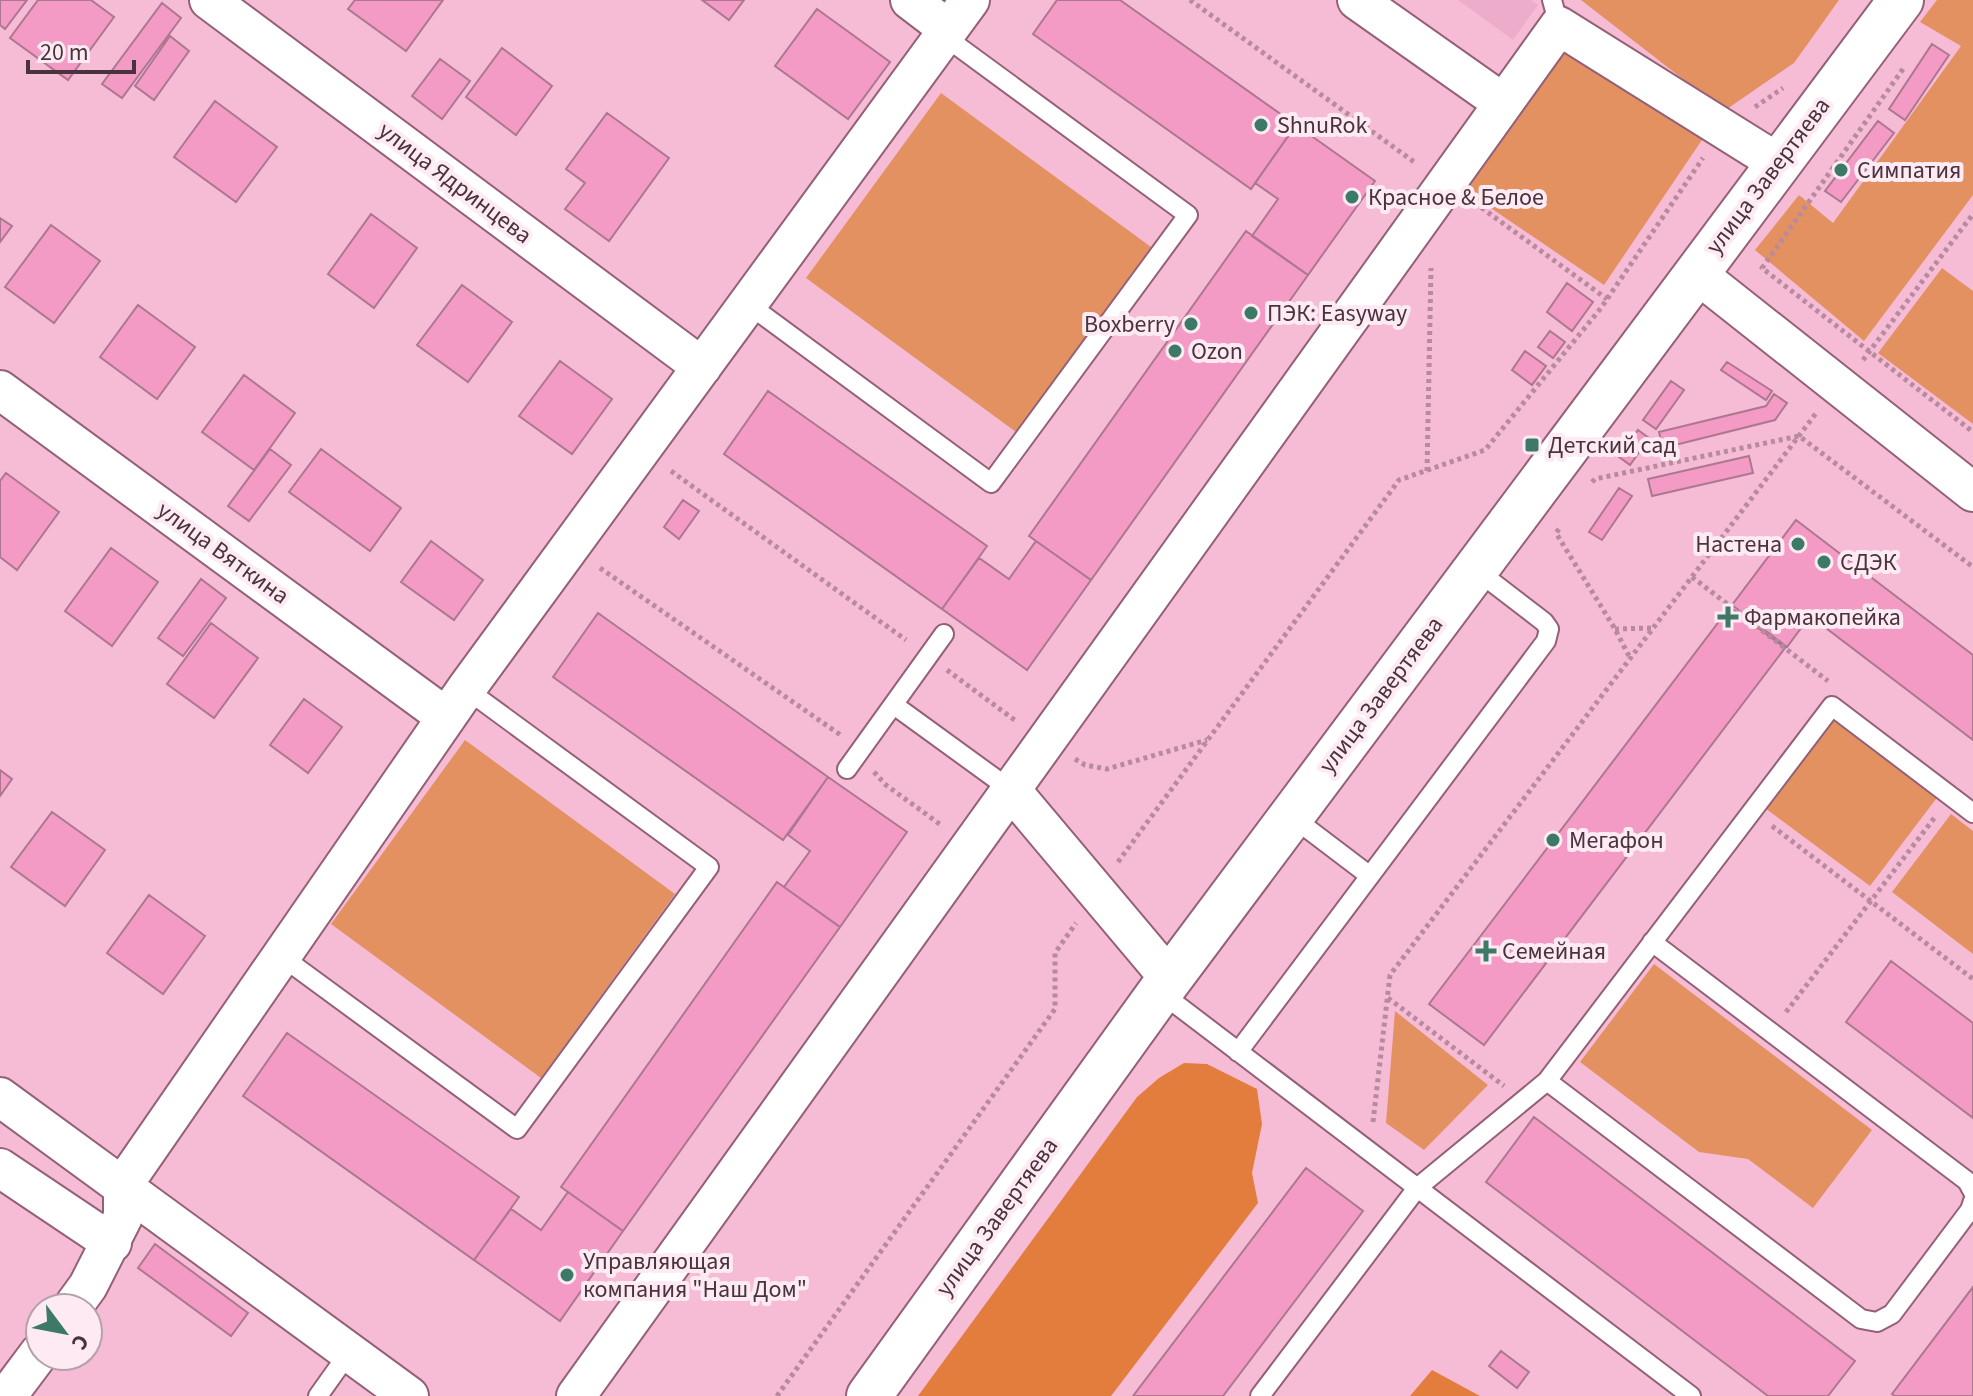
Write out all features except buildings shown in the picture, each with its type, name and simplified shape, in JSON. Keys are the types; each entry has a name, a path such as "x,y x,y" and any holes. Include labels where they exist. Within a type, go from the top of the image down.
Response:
{"main road":[{"name":"улица Завертяева","path":"869,1396 1165,986 1901,0"}],"street":[{"name":"улица Ядринцева","path":"209,0 702,367"},
{"path":"84,1292 123,1217 123,1185 456,703 954,22 910,0"},
{"path":"1357,0 1503,103"},
{"path":"576,1396 1503,103 1556,13 1723,129 1778,163"},
{"path":"1696,273 1973,492"},
{"name":"улица Вяткина","path":"0,390 456,703"},
{"path":"1011,790 1096,892 1165,986"},
{"path":"0,1097 409,1396"},
{"path":"0,1168 112,1243"},
{"path":"7,1396 25,1372"}],"lane":[{"path":"748,304 991,483 1188,215 954,22"},
{"path":"1238,1052 1546,641 1549,629 1544,622 1475,569"},
{"path":"847,769 944,634"},
{"path":"281,956 517,1129 709,867 456,703"},
{"path":"894,705 1011,790"},
{"path":"1260,1396 1417,1188 1547,1081 1832,706 1973,813"},
{"path":"1291,816 1370,876"},
{"path":"1652,942 1967,1181 1973,1192"},
{"path":"1165,986 1238,1052 1691,1396"},
{"path":"1547,1081 1861,1319 1877,1322 1892,1314 1970,1210 1973,1201"},
{"path":"318,1396 350,1351"}],"path":[{"path":"1190,0 1607,299"},
{"path":"1904,67 1762,268 1973,432"},
{"path":"777,1396 1055,1009 1055,953 1096,892 1399,480 1485,450 1607,299 1723,129"},
{"path":"1370,1152 1390,975 1838,385 1870,352 1973,214"},
{"path":"1427,471 1432,265"},
{"path":"1587,490 1595,479 1799,436 1973,567"},
{"path":"1564,522 1556,533 1630,659"},
{"path":"570,547 861,750 870,768 886,785 970,847"},
{"path":"1692,577 1843,691 1832,706"},
{"path":"1615,629 1654,628"},
{"path":"1771,1032 1950,796"},
{"path":"1752,811 1973,979"},
{"path":"1388,998 1524,1101"}],"shaded area":[{"path":"1458,0 1531,0 1538,5 1513,40"},
{"path":"1581,0 1839,0 1794,63 1724,111"},
{"path":"1937,0 1973,0 1973,195 1864,341 1755,250 1799,195 1833,223 1961,46 1920,22"},
{"path":"1567,36 1708,131 1604,285 1463,189"},
{"path":"941,93 1151,247 1016,432 806,278"},
{"path":"1942,268 1973,291 1973,424 1878,353"},
{"path":"1833,716 1939,795 1870,886 1765,808"},
{"path":"465,740 675,894 541,1078 331,924"},
{"path":"1951,814 1973,831 1973,954 1892,892"},
{"path":"1654,964 1872,1130 1813,1208 1748,1159 1699,1152 1580,1062"},
{"path":"1395,1011 1488,1085 1424,1150 1386,1123"},
{"path":"1184,1063 1207,1064 1257,1089 1262,1124 1252,1173 1258,1203 1111,1396 918,1396 1137,1097 1159,1078"},
{"path":"1432,1370 1480,1396 1410,1396"}],"place":[{"name":"ShnuRok","path":"1261,125"},
{"name":"Симпатия","path":"1841,170"},
{"name":"Красное & Белое","path":"1352,197"},
{"name":"ПЭК: Easyway","path":"1251,313"},
{"name":"Boxberry","path":"1191,324"},
{"name":"Ozon","path":"1175,351"},
{"name":"Детский сад","path":"1532,445"},
{"name":"Настена","path":"1798,544"},
{"name":"СДЭК","path":"1824,562"},
{"name":"Фармакопейка","path":"1728,617"},
{"name":"Мегафон","path":"1553,840"},
{"name":"Семейная","path":"1486,951"},
{"name":"Управляющая компания \"Наш Дом\"","path":"567,1275"}]}
